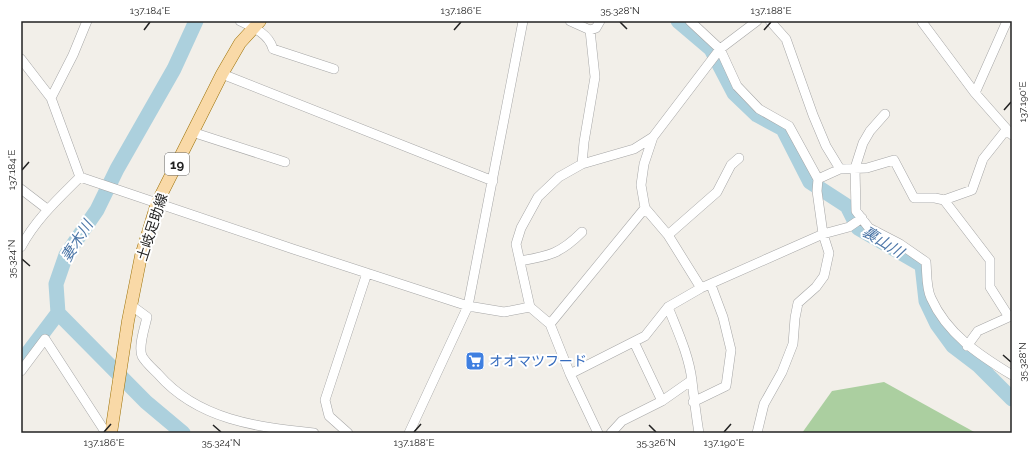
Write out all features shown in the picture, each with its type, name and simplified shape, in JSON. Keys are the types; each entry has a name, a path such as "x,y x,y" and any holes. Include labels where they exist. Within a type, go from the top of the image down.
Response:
{"main road":[{"name":"土岐足助線","path":"109,432 128,321 153,201 240,43 256,25"}],"street":[{"path":"51,98 73,55 87,21"},
{"path":"240,21 256,25 271,41 273,49 334,69"},
{"path":"409,433 468,306 523,21"},
{"path":"570,21 590,30 596,28 600,21"},
{"path":"690,21 720,49 737,86 759,109 789,126 818,179 817,191 823,234 829,253 824,276 816,287 798,303 793,344 782,372 764,404 757,433"},
{"path":"701,288 668,235 645,208 641,185 644,164 653,137 720,49 746,24 757,21"},
{"path":"770,21 786,39 813,115 826,146 840,169"},
{"path":"975,93 1007,21"},
{"path":"818,179 840,169 867,168 894,160 914,198 935,198 944,200 972,190 982,159 1009,133 975,93 922,22"},
{"path":"582,164 595,78 590,30"},
{"path":"21,59 51,98 80,177"},
{"path":"222,74 493,181"},
{"path":"885,114 870,131 863,143 855,168 856,211 869,228 900,244 926,262 930,297 948,325 967,346 1012,375"},
{"path":"192,132 285,162"},
{"path":"598,433 570,374 550,324 530,307 516,244 521,228 538,197 559,177 582,164 634,149 653,137"},
{"path":"668,235 717,192 731,165 739,158"},
{"path":"80,177 468,306 504,312 530,307"},
{"path":"21,246 28,233 47,209 80,177"},
{"path":"21,189 47,209"},
{"path":"944,200 990,260 990,287 1009,317 978,331 967,346"},
{"path":"550,324 645,208"},
{"path":"570,374 644,336 668,307 701,288 823,234 849,227 862,218"},
{"path":"520,261 550,256 571,242 582,232"},
{"path":"348,433 329,416 325,400 367,273"},
{"path":"693,402 726,386 731,350 723,317 711,284"},
{"path":"132,306 147,316 141,347 142,356 166,384 199,408 222,417 251,425 314,433"},
{"path":"668,307 684,350 692,380 693,402 699,433"},
{"path":"21,371 45,339 109,432"},
{"path":"634,342 662,401"},
{"path":"611,433 622,421 662,401 692,380"}],"green space":[{"path":"884,382 976,433 802,433 832,391"}],"waterway":[{"name":"妻木川","path":"183,433 146,402 58,313 56,284 66,255 97,210 117,169 174,69 196,21"},
{"name":"裏山川","path":"678,21 711,49 734,93 757,115 783,129 810,182 847,206 858,228 922,265 926,301 937,324 953,346 978,365 1012,399"},
{"path":"21,362 58,313"}],"place":[{"name":"オオマツフード","path":"475,361"}]}
